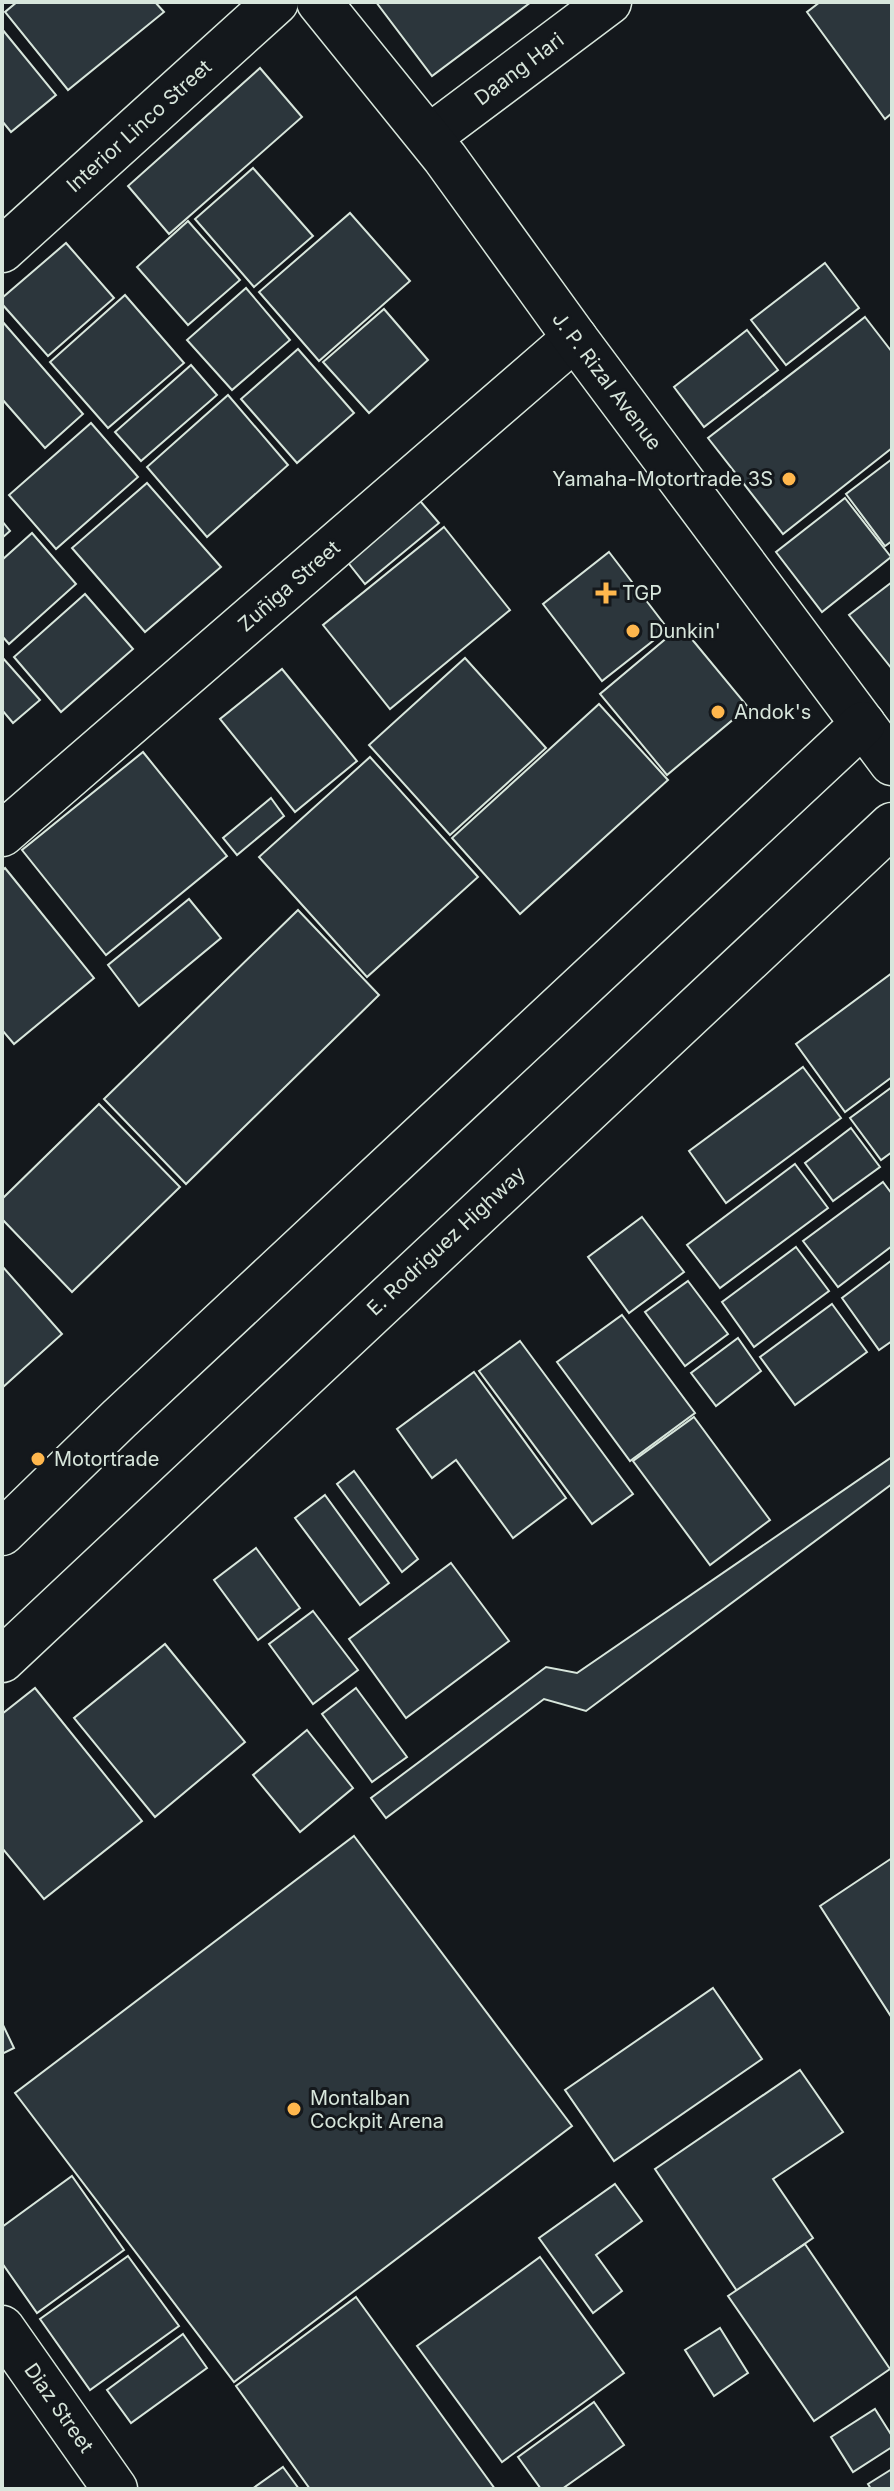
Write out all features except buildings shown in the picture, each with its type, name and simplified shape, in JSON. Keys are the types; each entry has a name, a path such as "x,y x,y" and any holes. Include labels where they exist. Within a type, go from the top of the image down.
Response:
{"main road":[{"name":"Interior Linco Street","path":"2,250 276,2"},
{"name":"J. P. Rizal Avenue","path":"319,2 429,137 892,763"},
{"name":"Daang Hari","path":"429,137 609,2"},
{"name":"Zuñiga Street","path":"2,834 575,338"},
{"path":"2,1533 119,1419 863,724"},
{"name":"E. Rodriguez Highway","path":"2,1660 892,825"},
{"name":"Diaz Street","path":"2,2328 115,2489"}],"place":[{"name":"Yamaha-Motortrade 3S","path":"789,479"},
{"name":"TGP","path":"606,593"},
{"name":"Dunkin'","path":"633,631"},
{"name":"Andok's","path":"718,712"},
{"name":"Motortrade","path":"38,1459"},
{"name":"Montalban Cockpit Arena","path":"294,2109"}]}
